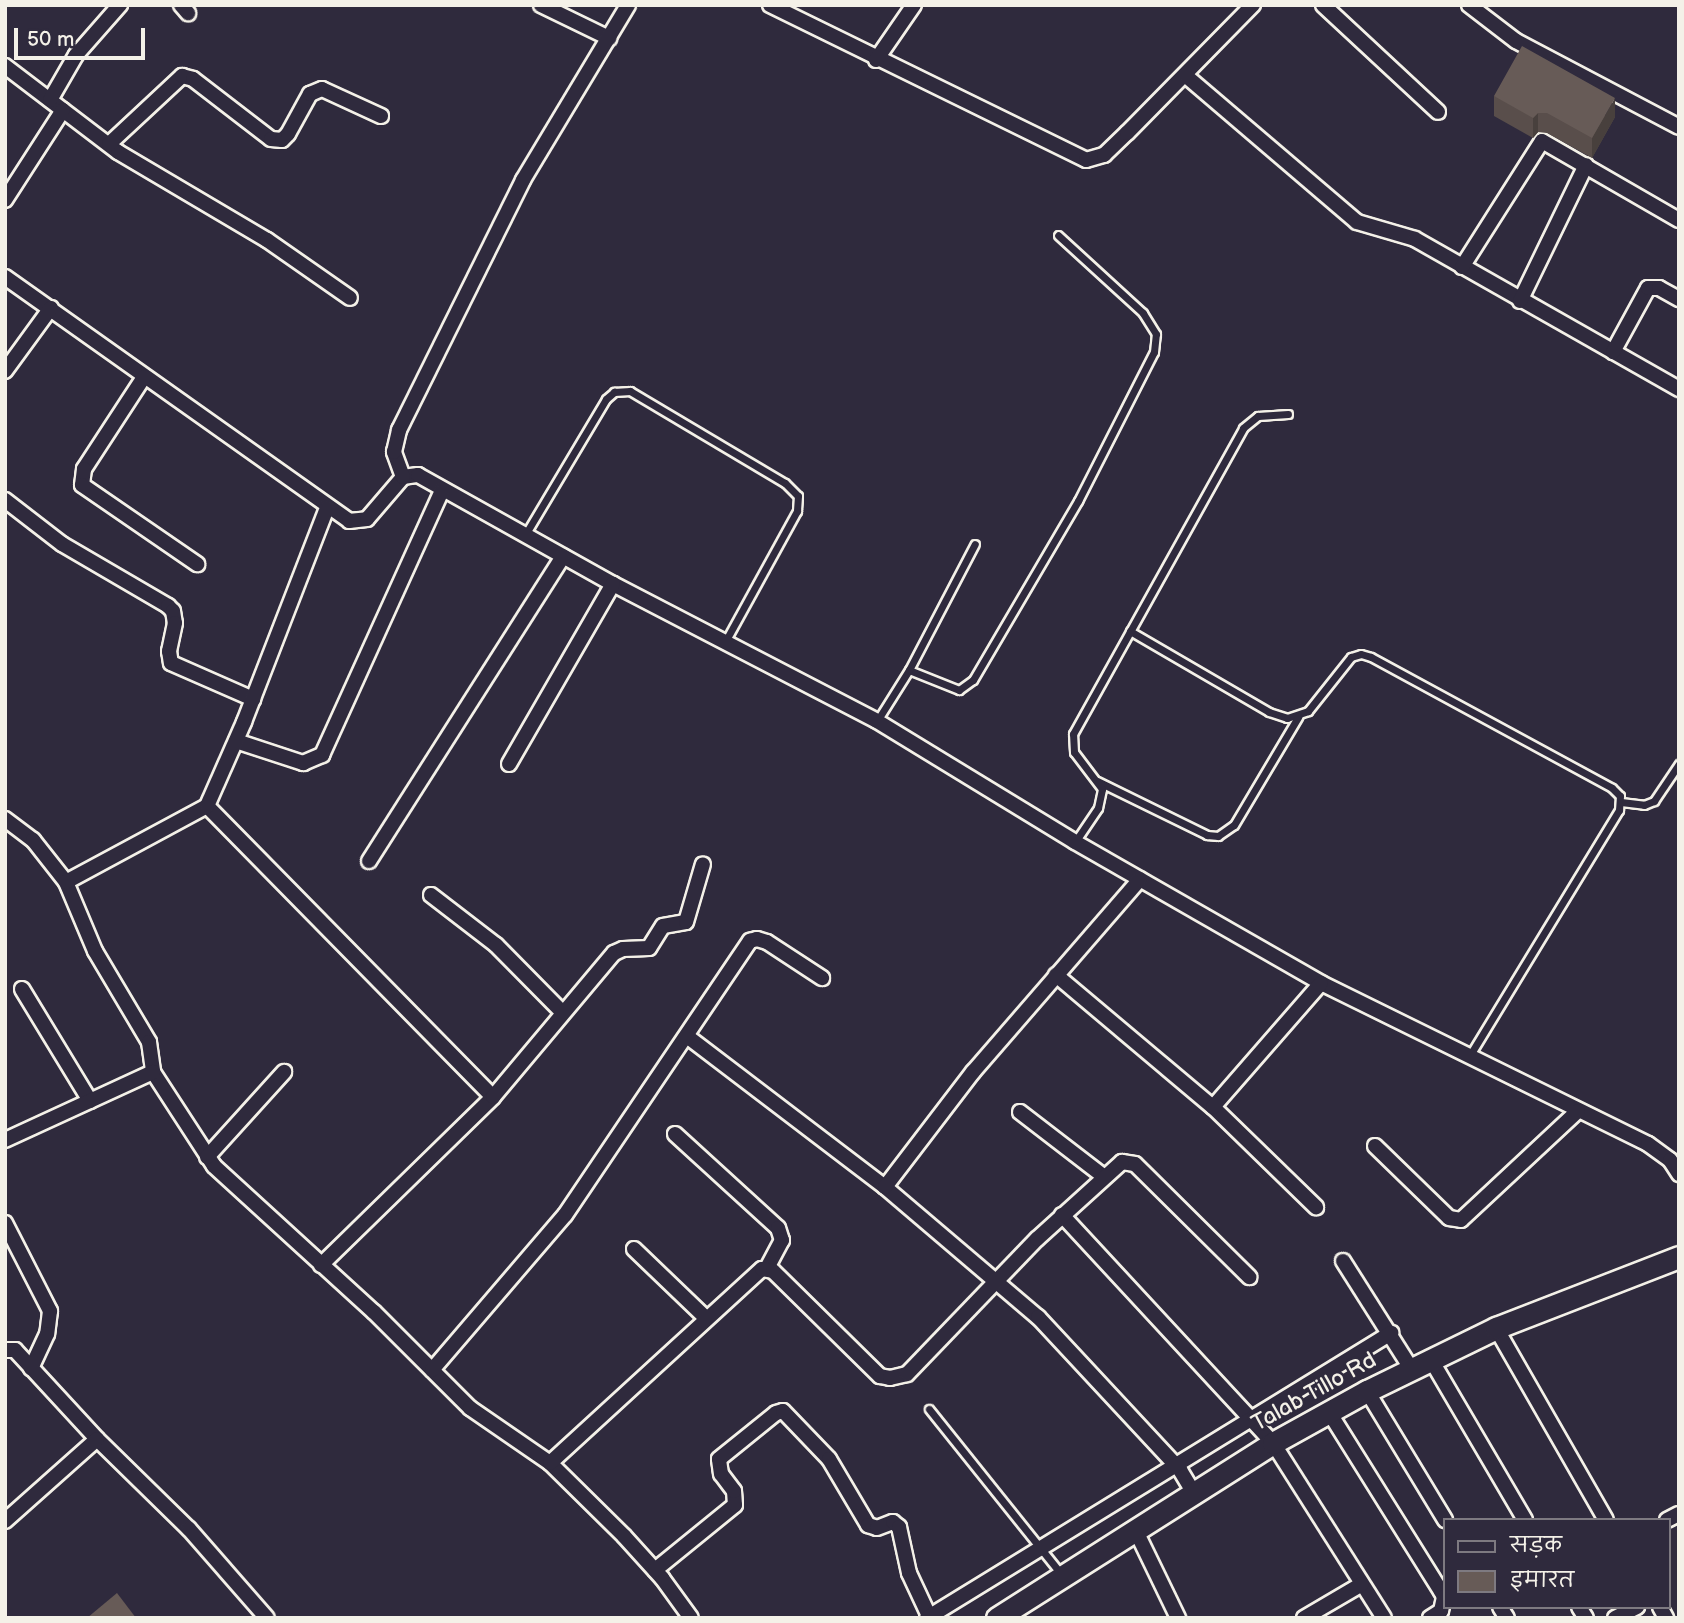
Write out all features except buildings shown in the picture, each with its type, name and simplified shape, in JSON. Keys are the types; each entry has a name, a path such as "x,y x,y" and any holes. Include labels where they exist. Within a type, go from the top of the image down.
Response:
{"main road":[{"name":"Talab Tillo Rd","path":"997,1618 1051,1560 1136,1531 1184,1477 1262,1430 1329,1412 1367,1391 1406,1360 1430,1359 1496,1328 1679,1257"}],"street":[{"path":"50,100 76,55 120,5"},
{"path":"541,5 609,38"},
{"path":"403,477 394,452 399,430 523,180 628,5"},
{"path":"770,5 876,60 1086,160 1104,155 1253,5"},
{"path":"876,60 914,5"},
{"path":"1323,5 1438,112"},
{"path":"1469,5 1516,41 1679,127"},
{"path":"5,66 109,144 267,240 350,298"},
{"path":"1185,75 1343,213 1357,222 1415,239 1520,301 1679,388"},
{"path":"109,144 182,76 193,79 271,139 282,139 288,134 310,94 322,89 381,116"},
{"path":"5,200 63,110"},
{"path":"1462,267 1538,143 1546,142 1679,220"},
{"path":"1520,301 1586,165"},
{"path":"5,277 349,522 368,519 403,477 418,475 442,491 613,584 877,721 1075,842 1321,983 1661,1152 1679,1174"},
{"path":"1612,352 1648,289 1659,288 1679,299"},
{"path":"5,371 51,308"},
{"path":"144,377 84,469 82,485 197,564"},
{"path":"236,741 303,763 322,755 442,491"},
{"path":"5,500 62,544 169,606 173,611 175,623 169,652 170,663 253,699"},
{"path":"66,882 207,806 253,699 327,508"},
{"path":"369,861 563,557"},
{"path":"509,764 613,584"},
{"path":"207,806 493,1097"},
{"path":"5,819 33,840 66,882 95,951 149,1042 153,1072 207,1157 374,1312 470,1408 550,1463 655,1570 691,1618"},
{"path":"321,1265 493,1097 614,953 623,949 649,948 663,926 686,922 704,864"},
{"path":"885,1187 973,1072 1140,879"},
{"path":"431,895 496,945 563,1013"},
{"path":"432,1370 565,1215 688,1037 750,941 757,939 766,942 822,978"},
{"path":"1056,975 1213,1107 1316,1207"},
{"path":"1213,1107 1321,983"},
{"path":"22,989 90,1101"},
{"path":"688,1037 885,1187 996,1280 1054,1332 1184,1477"},
{"path":"5,1140 153,1072"},
{"path":"207,1157 284,1072"},
{"path":"1375,1146 1449,1218 1461,1220 1578,1111"},
{"path":"1020,1112 1103,1176"},
{"path":"550,1463 756,1272 767,1268 782,1240 778,1228 675,1134"},
{"path":"767,1268 873,1370 890,1378 916,1368 996,1280 1103,1176 1122,1161 1135,1164 1249,1277"},
{"path":"1062,1215 1262,1430 1384,1618"},
{"path":"5,1223 50,1311 47,1334 31,1368"},
{"path":"634,1249 706,1318"},
{"path":"1343,1261 1406,1360"},
{"path":"1496,1328 1605,1518"},
{"path":"655,1570 735,1505 734,1491 721,1475 719,1459 776,1413 783,1411 829,1459 868,1525 877,1528 893,1522 899,1527 909,1573 929,1617 1051,1560 1262,1430 1392,1336"},
{"path":"5,1350 15,1350 97,1438 189,1529 267,1618"},
{"path":"1430,1359 1524,1518"},
{"path":"1367,1391 1444,1518"},
{"path":"1329,1412 1442,1593"},
{"path":"5,1521 97,1438"},
{"path":"1136,1531 1177,1617"},
{"path":"1304,1618 1362,1584"},
{"path":"1430,1618 1441,1611 1442,1606"},
{"path":"1615,1618 1633,1609"}],"lane":[{"path":"909,670 959,690 973,680 1078,500 1154,352 1156,334 1143,313 1058,235"},
{"path":"524,536 606,399 614,392 630,391 785,482 797,496 797,511 725,642"},
{"path":"1075,842 1098,808 1102,789 1074,752 1073,734 1242,428 1258,416 1288,414"},
{"path":"877,721 909,670 975,544"},
{"path":"1130,631 1269,712 1287,718 1298,717"},
{"path":"1097,780 1207,835 1218,836 1234,825 1298,717 1315,705 1351,657 1361,654 1612,788 1622,802 1469,1058"},
{"path":"1622,802 1649,804 1658,796 1679,764"},
{"path":"929,1409 1051,1560"}]}
